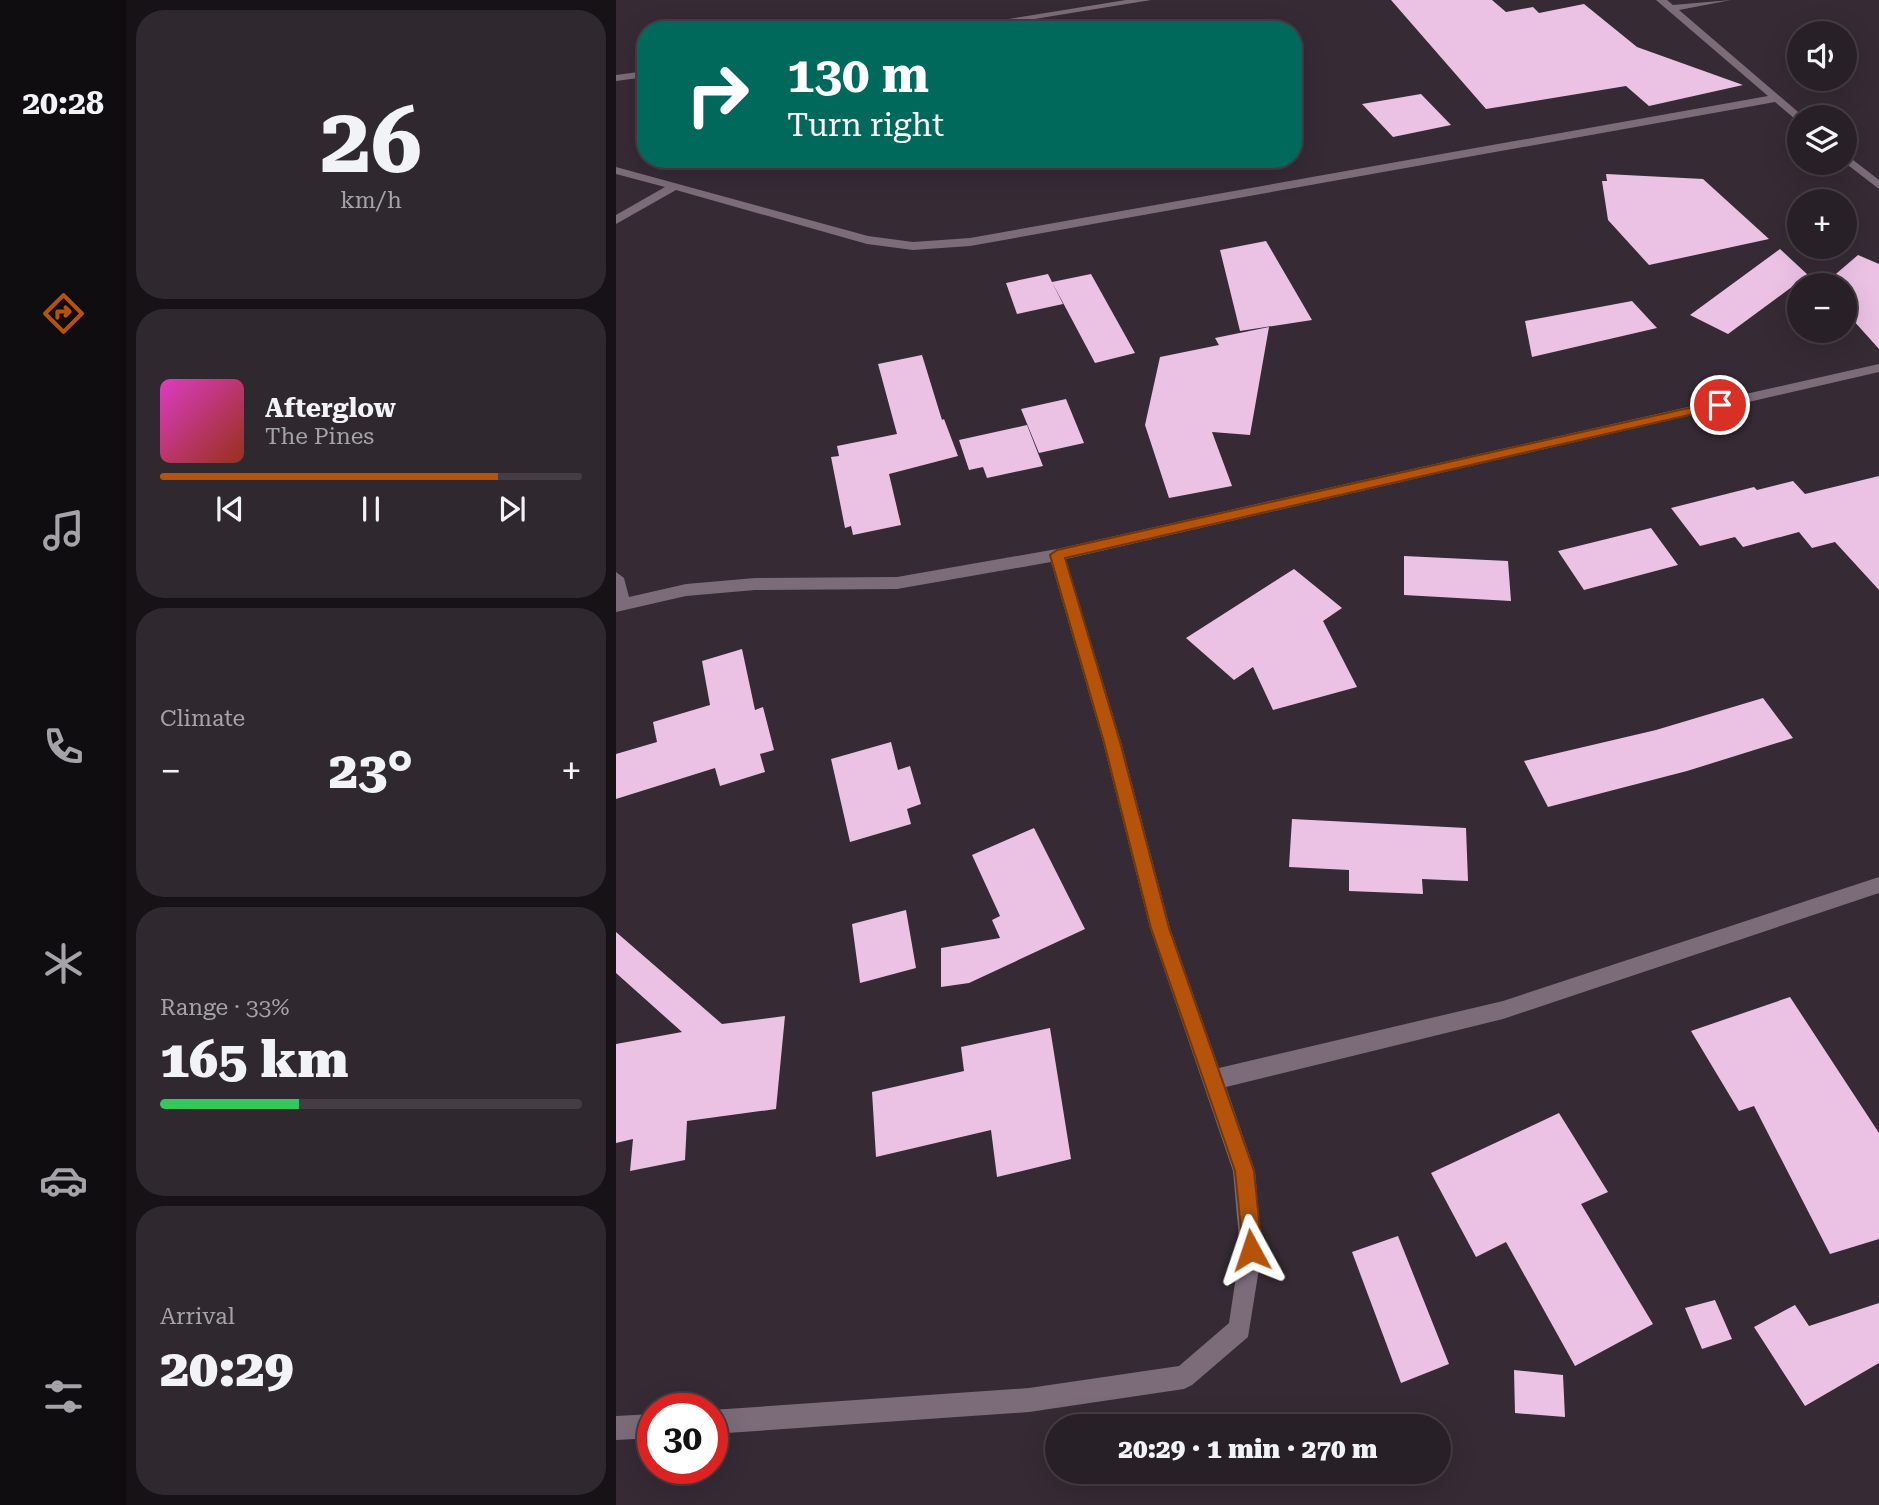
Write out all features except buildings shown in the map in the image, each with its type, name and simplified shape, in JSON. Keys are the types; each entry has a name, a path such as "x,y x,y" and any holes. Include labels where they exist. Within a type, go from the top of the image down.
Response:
{"street":[{"path":"1005,21 1146,0"},
{"path":"1661,0 1787,106"},
{"path":"1671,8 1726,0"},
{"path":"616,78 637,75"},
{"path":"616,170 672,188 867,240 913,246 970,242 1778,98"},
{"path":"1857,167 1879,186"},
{"path":"616,220 672,188"},
{"path":"616,578 619,604 686,590 755,584 898,583 1057,555 1879,368"},
{"path":"728,1421 1029,1400 1184,1377 1240,1329 1251,1250 1244,1171 1160,928 1112,742 1057,555"},
{"path":"1213,1080 1503,1010 1879,885"},
{"path":"616,1428 637,1427"}],"route":[{"path":"1251,1250 1244,1171 1160,928 1112,742 1057,555 1720,405"}]}
